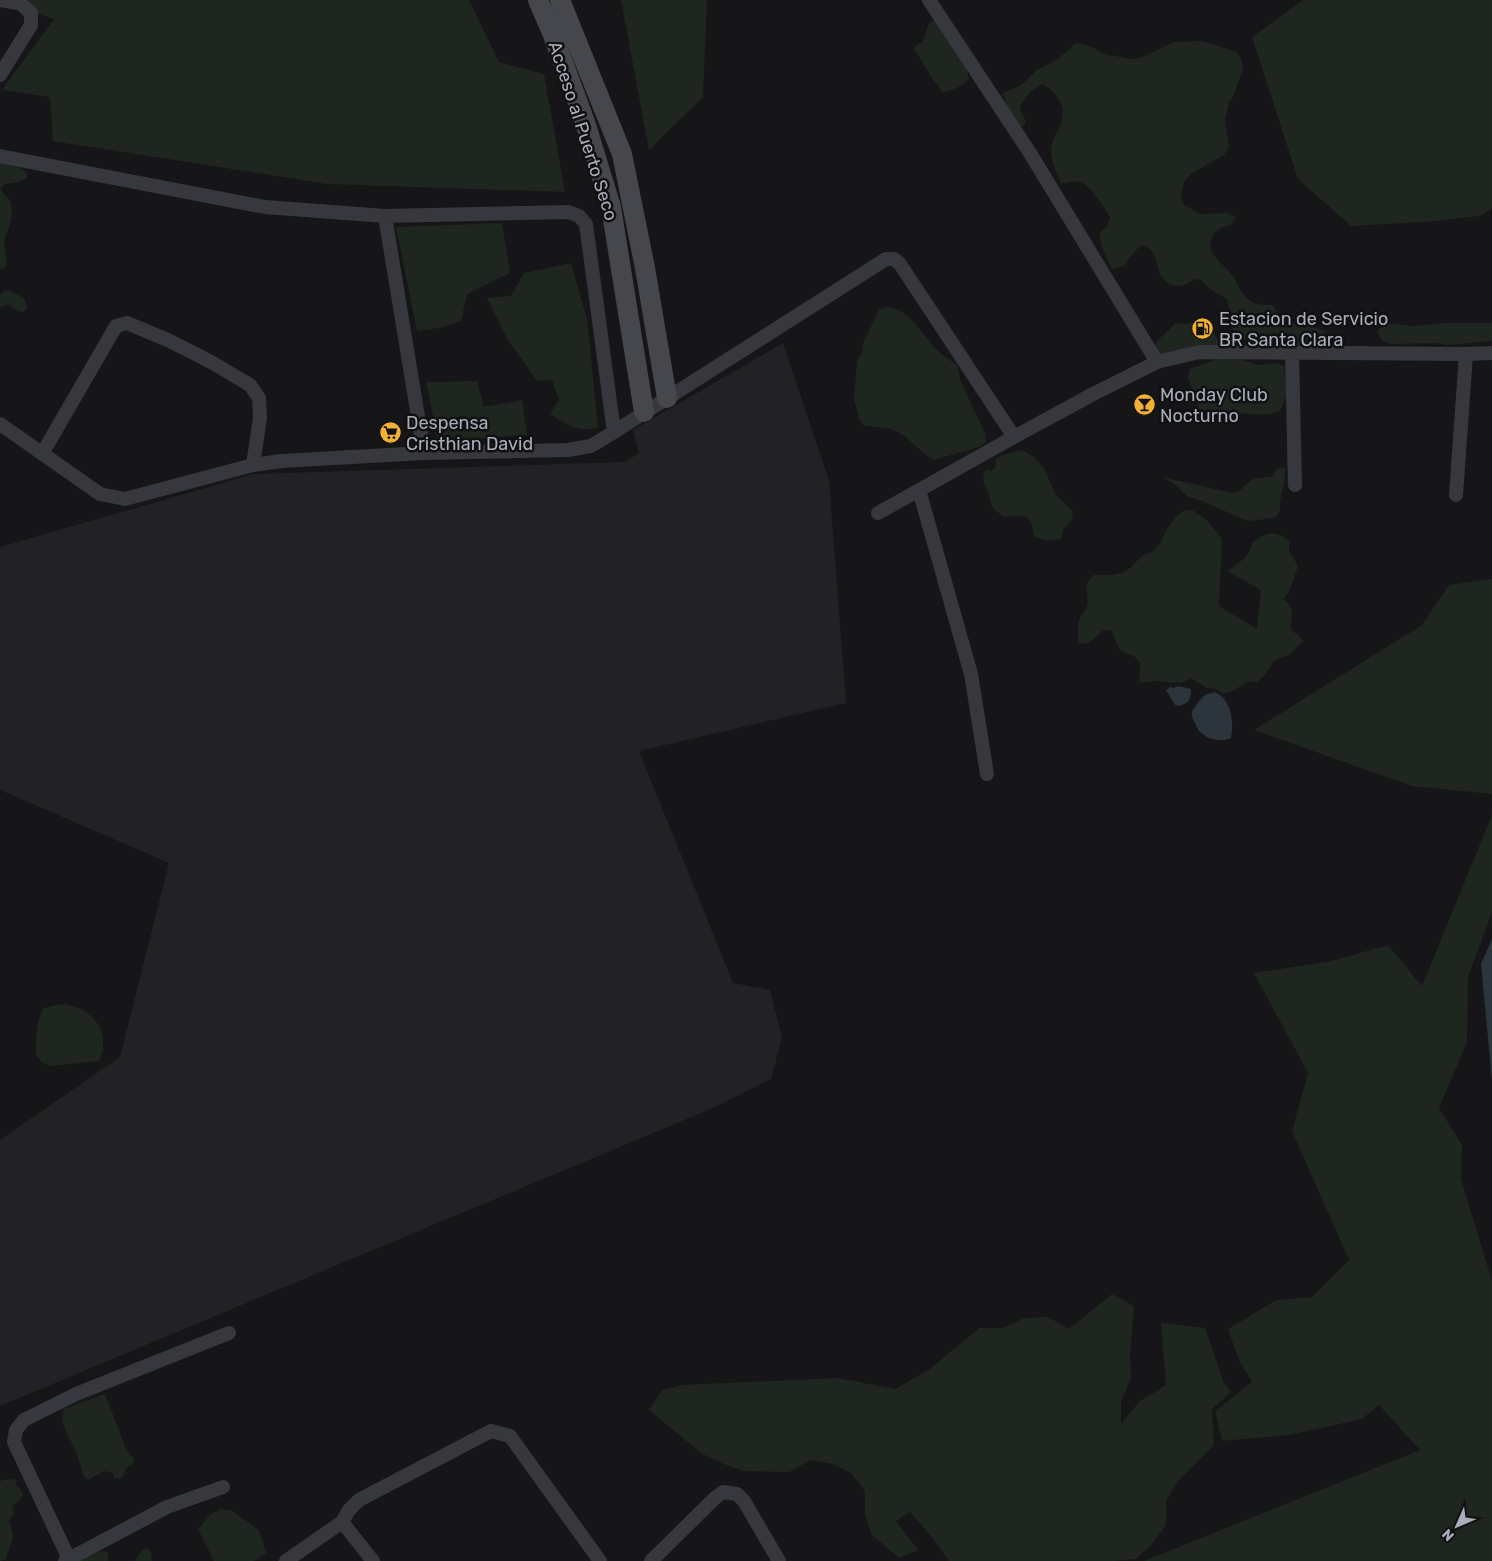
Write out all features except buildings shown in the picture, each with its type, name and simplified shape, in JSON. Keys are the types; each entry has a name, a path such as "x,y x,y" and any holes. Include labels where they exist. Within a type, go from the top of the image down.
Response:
{"main road":[{"name":"Acceso al Puerto Seco","path":"538,0 585,122 611,207 644,412"},
{"name":"Acceso al Puerto Seco","path":"560,0 622,154 645,268 666,398"}],"street":[{"path":"0,75 31,25 31,13 21,4 1,0"},
{"path":"929,0 1030,153 1157,362"},
{"path":"0,156 265,207 386,216 568,212 579,216 586,224 614,432"},
{"path":"386,216 424,453"},
{"path":"0,424 100,494 125,499 253,465 281,461 424,453 568,450 591,446 886,259 894,259 900,264 1014,437"},
{"path":"42,454 98,359 110,334 116,326 127,323 170,341 250,385 259,398 260,418 253,465"},
{"path":"878,513 1095,393 1157,362 1199,352 1292,354 1492,353"},
{"path":"1292,354 1295,485"},
{"path":"1456,495 1466,354"},
{"path":"919,490 970,674 986,774"},
{"path":"223,1487 167,1507 68,1560 14,1442 16,1430 24,1420 76,1394 229,1333"},
{"path":"286,1561 342,1522 349,1510 360,1500 492,1431 510,1436 600,1561"},
{"path":"651,1561 723,1492 737,1494 744,1501 779,1561"},
{"path":"342,1522 373,1561"}],"shaded area":[{"path":"0,0 469,0 499,62 544,74 565,192 328,184 53,141 50,97 2,90 54,19 0,2"},
{"path":"621,0 707,0 703,97 649,150"},
{"path":"1303,0 1492,0 1492,208 1480,216 1425,222 1351,226 1298,179 1252,37"},
{"path":"936,20 965,65 969,79 957,88 943,92 933,80 914,48 917,44 922,43 928,26 932,21"},
{"path":"1202,41 1237,52 1243,68 1234,95 1229,102 1225,121 1229,147 1224,155 1192,173 1185,180 1181,196 1184,205 1201,214 1228,213 1236,217 1231,225 1215,232 1210,243 1213,254 1233,276 1244,295 1250,301 1258,304 1273,305 1282,321 1325,331 1326,340 1318,345 1276,347 1254,343 1245,339 1237,334 1226,317 1229,309 1227,299 1211,290 1201,280 1196,279 1183,286 1170,285 1160,274 1152,252 1141,245 1129,258 1125,266 1112,269 1103,251 1100,237 1100,232 1107,226 1110,217 1105,208 1085,184 1081,182 1061,183 1054,166 1051,149 1063,113 1058,98 1042,84 1031,91 1020,106 1026,123 1023,126 1018,127 1009,116 1003,93 1020,86 1037,70 1058,59 1075,44 1079,43 1092,47 1104,54 1131,59 1140,58 1174,42"},
{"path":"1,162 23,169 27,174 27,178 19,182 5,184 1,188 9,200 12,209 9,228 5,235 7,265 3,269 0,269"},
{"path":"502,223 510,273 467,294 461,321 439,328 417,331 396,227"},
{"path":"571,263 587,319 598,427 591,429 573,427 550,414 559,400 552,380 537,381 508,340 487,298 511,296 524,273"},
{"path":"9,290 24,298 27,308 23,312 8,305 0,308 0,295 4,291"},
{"path":"887,306 909,317 936,349 957,365 961,382 985,433 986,442 979,447 934,460 896,431 864,426 859,418 854,399 857,361 862,353 863,343 879,310"},
{"path":"1204,319 1222,346 1160,355 1153,347 1176,323 1186,324"},
{"path":"1387,323 1414,326 1442,323 1492,323 1492,341 1447,345 1438,343 1391,344 1382,341 1377,331"},
{"path":"783,343 829,480 846,703 639,751 733,983 770,990 782,1038 771,1079 713,1108 0,1406 0,1140 120,1057 169,863 0,790 0,547 254,474 625,462 639,453 633,430"},
{"path":"1217,359 1242,360 1258,365 1276,363 1284,366 1287,394 1280,411 1266,415 1231,412 1209,416 1201,414 1188,378 1190,369"},
{"path":"477,381 484,407 522,400 527,435 438,441 426,382"},
{"path":"1022,450 1034,457 1044,468 1056,495 1073,511 1072,520 1063,530 1061,539 1047,540 1037,538 1034,536 1033,527 1028,518 1024,516 1003,516 991,505 983,480 985,472 987,469 991,471 995,468 996,459 1000,456"},
{"path":"1285,467 1280,510 1275,518 1252,521 1188,497 1163,477 1232,493 1240,490 1254,478 1272,477 1277,469"},
{"path":"1192,510 1207,520 1222,539 1219,606 1257,629 1261,590 1227,571 1245,558 1253,542 1262,536 1271,534 1280,535 1289,541 1289,550 1298,566 1289,592 1283,599 1291,609 1291,630 1303,641 1290,654 1274,661 1264,676 1257,682 1248,681 1233,691 1224,694 1216,689 1207,688 1191,678 1181,683 1139,682 1140,663 1134,656 1120,650 1111,630 1102,631 1089,643 1079,644 1078,641 1079,622 1081,615 1086,609 1088,600 1086,588 1094,575 1112,575 1122,573 1130,568 1143,555 1152,552 1162,541 1165,532 1176,517 1183,511"},
{"path":"1492,579 1492,794 1412,786 1254,730 1422,625 1449,585"},
{"path":"1178,686 1191,689 1188,702 1180,706 1175,705 1166,690 1170,687"},
{"path":"1215,692 1225,700 1232,719 1231,738 1226,740 1215,740 1204,735 1197,728 1192,716 1193,710 1203,697"},
{"path":"1492,815 1492,912 1468,977 1467,1042 1439,1108 1462,1145 1461,1179 1492,1281 1492,1561 1144,1561 1420,1450 1379,1405 1362,1419 1289,1435 1222,1441 1215,1411 1252,1382 1239,1360 1228,1329 1276,1300 1312,1297 1349,1260 1292,1131 1308,1073 1254,973 1332,961 1388,945 1422,986"},
{"path":"1492,939 1492,1080 1481,964"},
{"path":"62,1004 78,1008 91,1016 96,1022 103,1036 103,1049 99,1061 52,1066 43,1063 36,1056 39,1019 44,1008"},
{"path":"1112,1294 1134,1306 1130,1355 1131,1378 1121,1402 1121,1424 1139,1402 1166,1385 1161,1323 1205,1328 1224,1383 1231,1392 1212,1409 1214,1445 1179,1480 1166,1501 1166,1525 1153,1543 1136,1559 1112,1561 949,1561 910,1512 896,1521 918,1550 899,1558 872,1535 865,1515 865,1491 852,1474 833,1464 811,1460 789,1472 744,1471 721,1463 701,1453 649,1410 662,1390 683,1385 838,1378 895,1389 930,1369 979,1328 1002,1328 1024,1318 1048,1317 1069,1329"},
{"path":"105,1394 126,1449 134,1459 133,1464 126,1468 123,1477 119,1479 114,1478 113,1473 104,1471 88,1480 84,1477 62,1419 64,1409"},
{"path":"8,1479 17,1480 16,1485 22,1491 23,1496 16,1504 12,1505 14,1513 9,1521 13,1537 6,1559 0,1561 0,1481"},
{"path":"220,1509 231,1510 259,1530 266,1553 254,1561 214,1561 198,1529 210,1515"},
{"path":"147,1548 151,1552 152,1561 135,1561 142,1550"},
{"path":"106,1551 109,1555 108,1561 78,1561 94,1552"}],"place":[{"name":"Estacion de Servicio BR Santa Clara","path":"1203,329"},
{"name":"Monday Club Nocturno","path":"1144,405"},
{"name":"Despensa Cristhian David","path":"390,433"}]}
